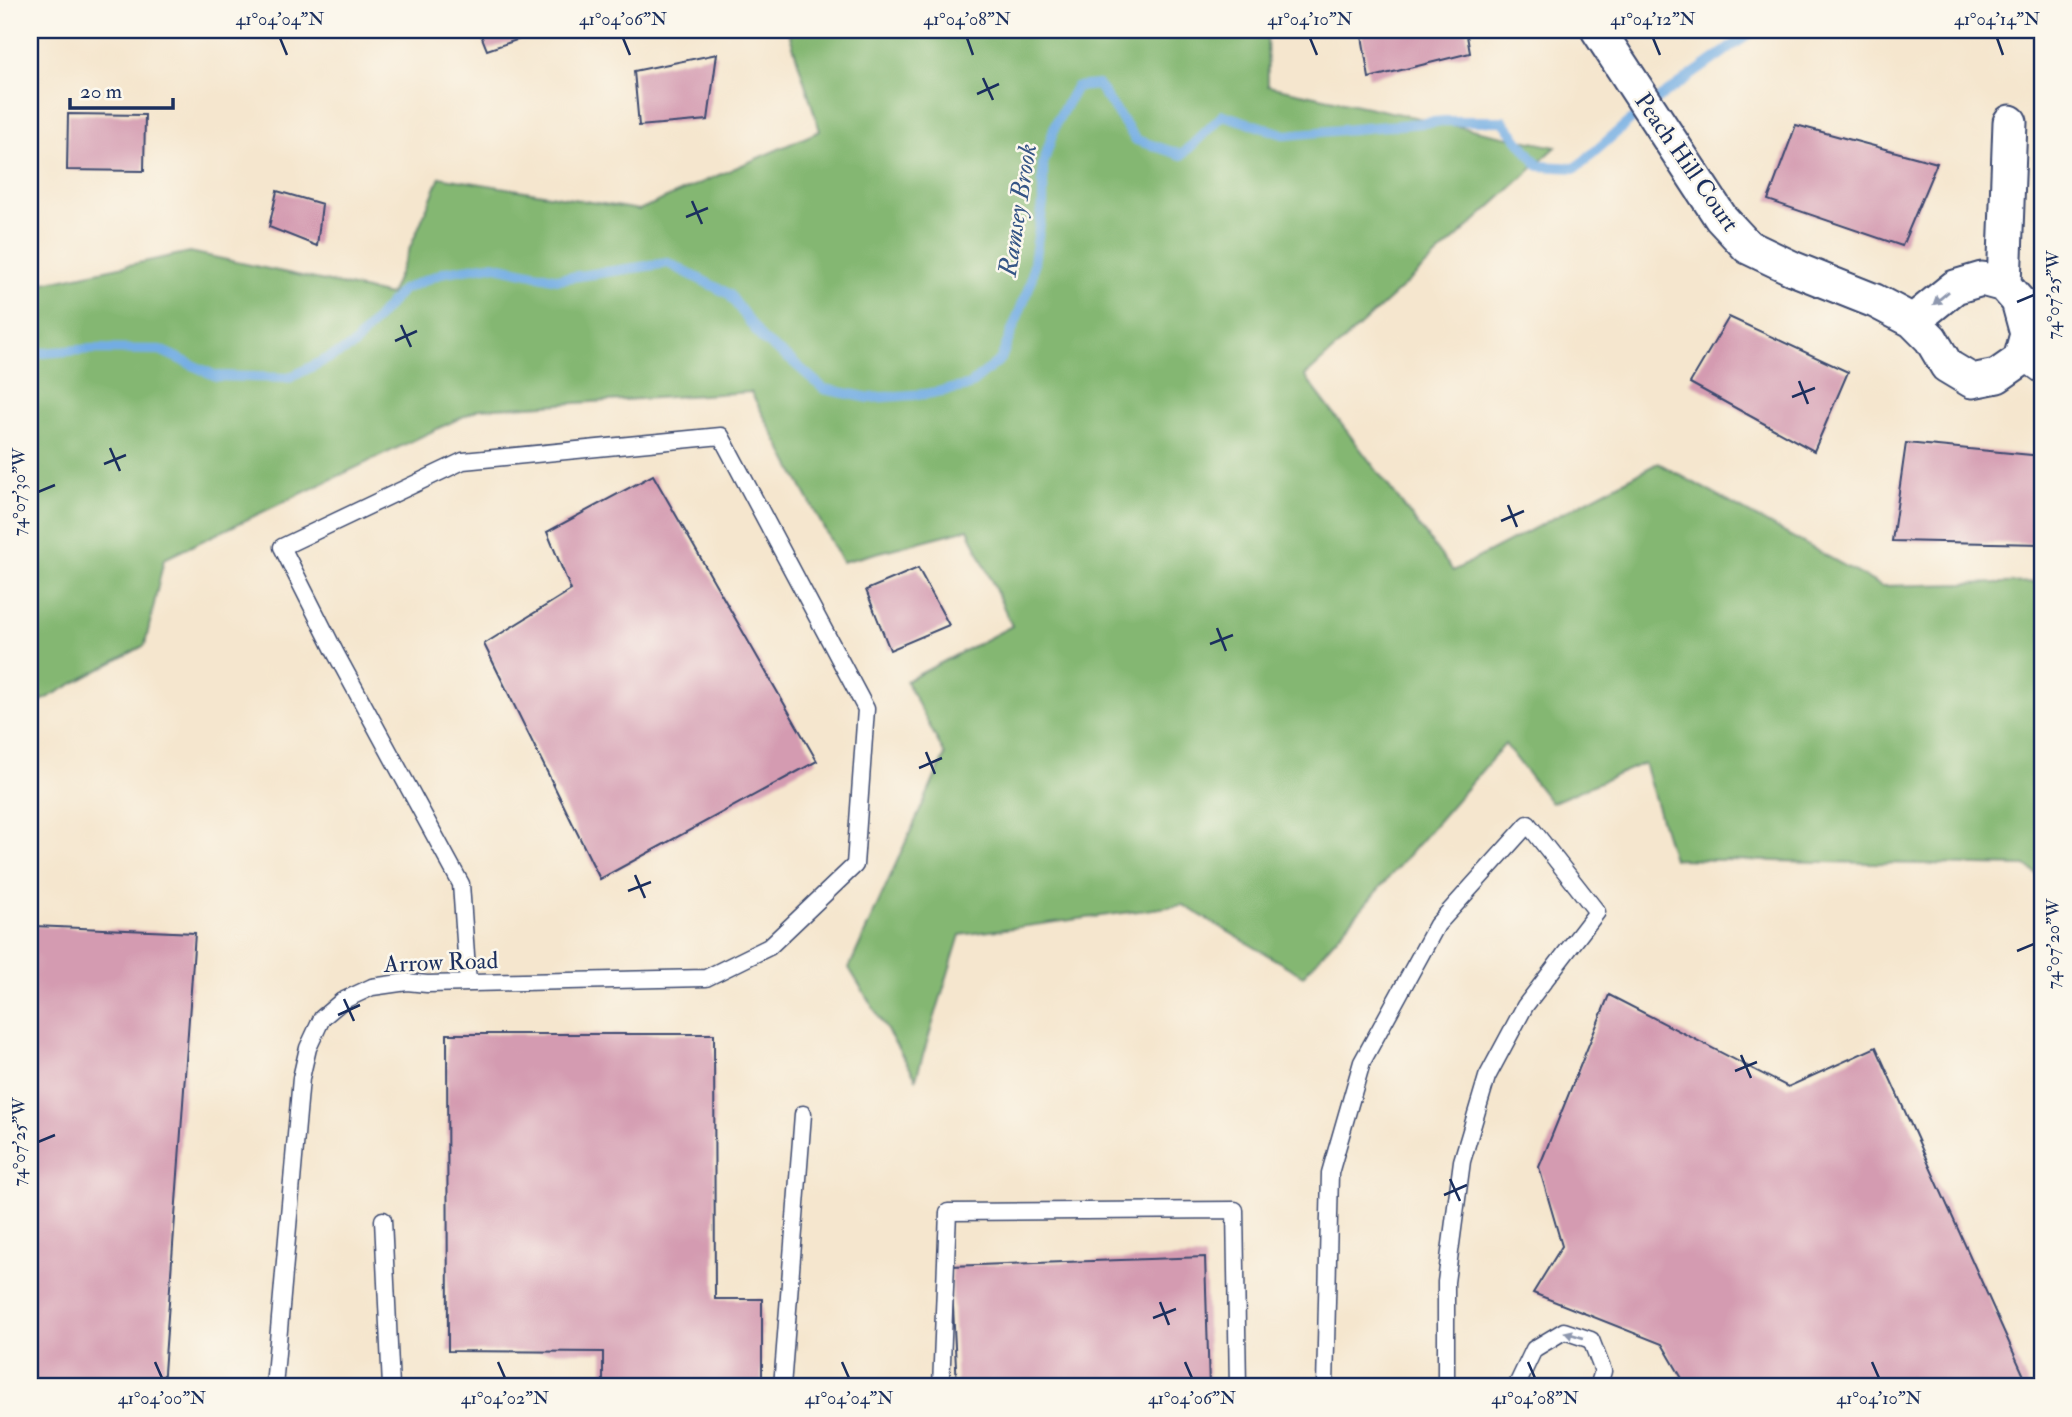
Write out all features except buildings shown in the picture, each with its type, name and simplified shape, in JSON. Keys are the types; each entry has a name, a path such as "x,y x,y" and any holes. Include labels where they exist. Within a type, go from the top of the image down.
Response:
{"street":[{"name":"Peach Hill Court","path":"1602,31 1721,218 1748,247 1792,268 1875,301 1913,321 1931,339 1947,366 1972,381 2031,368 2027,334 2018,300 2004,285"},
{"path":"1913,321 1955,286 1982,279 2004,285 2010,121"}],"lane":[{"name":"Arrow Road","path":"274,1387 301,1078 308,1048 322,1018 342,1001 372,987 407,982 468,983 706,978 769,947 855,865 866,709 721,436 463,461 282,547 336,654 461,884 468,983"},
{"path":"1325,1387 1330,1173 1362,1062 1437,925 1528,824 1597,912 1525,1006 1487,1077 1462,1161 1451,1241 1446,1282 1446,1387"},
{"path":"782,1387 803,1114"},
{"path":"941,1387 948,1212 1235,1210 1238,1387"},
{"path":"383,1220 391,1387"},
{"path":"1516,1387 1534,1349 1564,1331 1591,1340 1603,1371 1598,1387"}],"green space":[{"path":"788,30 1267,30 1268,86 1556,147 1305,376 1453,571 1658,463 1881,586 2042,582 2042,879 2026,866 1673,859 1644,763 1551,803 1505,744 1303,976 1183,905 960,935 916,1078 849,968 945,755 906,681 1012,626 968,529 842,562 751,392 479,409 164,559 145,645 30,707 30,286 190,252 390,295 440,177 639,210 820,131"}],"waterway":[{"name":"Ramsey Brook","path":"30,354 92,349 160,350 216,376 289,378 353,346 402,290 445,272 491,265 558,279 668,263 729,294 763,340 824,389 870,398 926,394 968,386 1001,359 1031,282 1043,204 1043,164 1056,123 1076,87 1098,85 1136,140 1182,155 1223,115 1286,135 1445,121 1503,121 1539,166 1576,168 1641,111 1755,30"}]}
